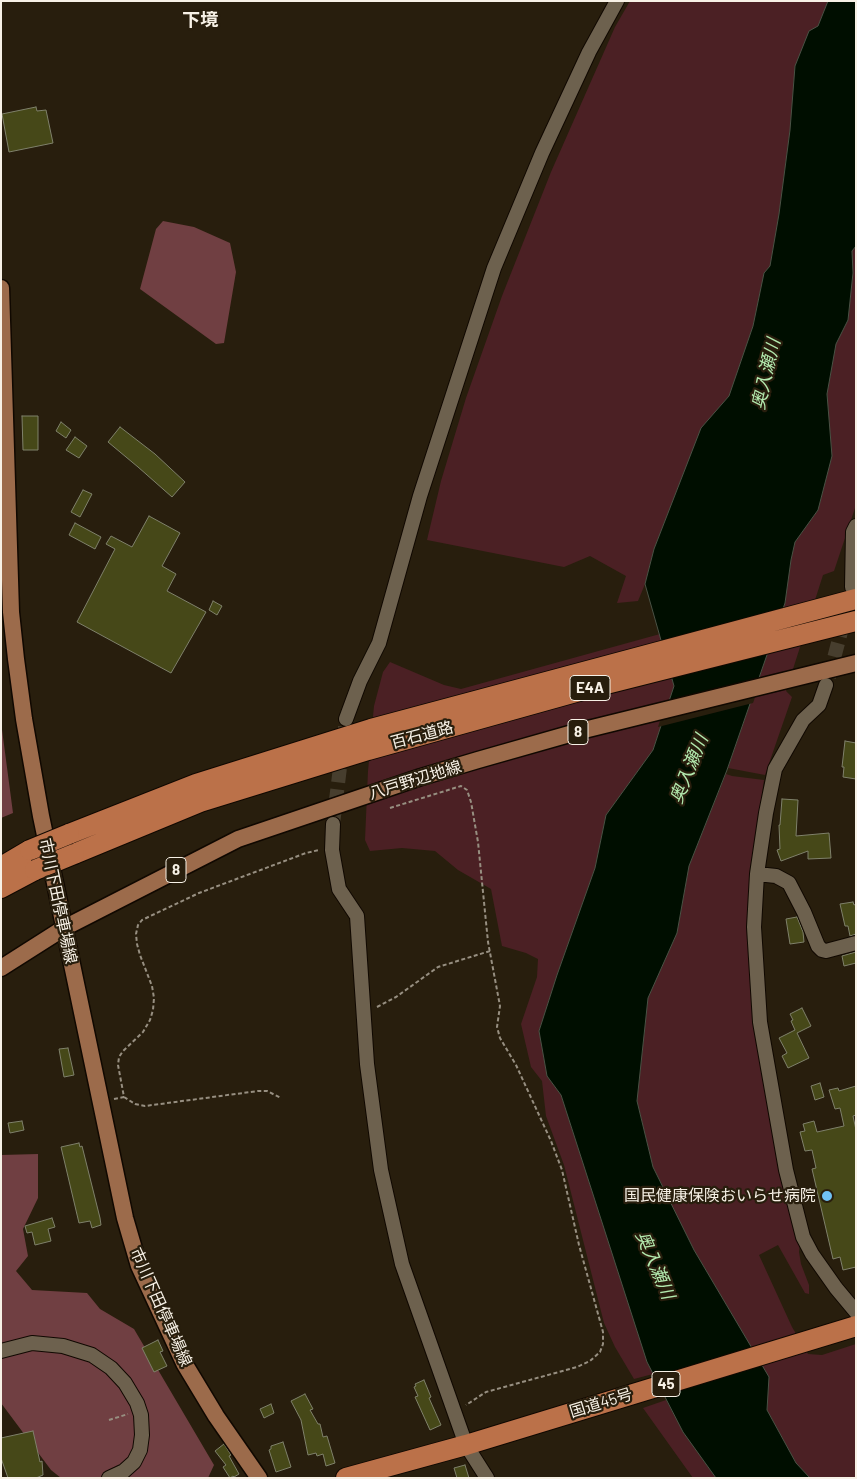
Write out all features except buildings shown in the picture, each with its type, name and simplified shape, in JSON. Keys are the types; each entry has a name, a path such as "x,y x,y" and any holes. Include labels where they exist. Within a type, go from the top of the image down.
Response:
{"highway":[{"name":"百石道路","path":"1,867 30,850 196,784 371,729 815,610 854,593"},
{"name":"百石道路","path":"1,888 35,870 200,802 368,750 590,688 856,621"},
{"name":"国道45号","path":"346,1478 472,1443 855,1322"}],"main road":[{"name":"市川下田停車場線","path":"1,288 6,613 16,660 24,720 41,816 125,1218 139,1266 184,1363 216,1416 259,1478"},
{"name":"八戸野辺地線","path":"1,968 64,928 238,839 421,777 580,731 856,663"}],"street":[{"path":"346,719 360,681 378,643 420,496 494,268 542,153 589,52 617,1"},
{"path":"854,593 853,532 856,526"},
{"path":"826,685 819,705 803,720 775,769 757,874 754,927 760,1022 786,1170 803,1237 855,1322"},
{"path":"333,824 332,850 339,889 357,916 367,1064 381,1170 402,1264 454,1411 472,1443 487,1478"},
{"path":"757,874 776,876 789,883 818,946 822,950 826,951 856,943"},
{"path":"1,1351 32,1343 62,1346 92,1355 112,1368 125,1383 140,1411 142,1435 140,1450 134,1462 124,1471 109,1478"}],"path":[{"path":"390,808 461,786 467,790 478,842 490,951 500,1006 497,1027 500,1038 516,1065 551,1141 562,1170 579,1245 603,1332 603,1344 600,1352 590,1361 577,1367 486,1392 454,1411"},
{"path":"124,1097 118,1065 119,1057 143,1032 153,1010 152,986 137,944 136,934 138,925 142,920 199,893 288,860 319,850 332,850"},
{"path":"364,1013 396,997 438,967 490,951"},
{"path":"100,1102 124,1097 135,1104 145,1106 258,1091 267,1091 281,1098"},
{"path":"108,1420 140,1411"}],"shaded area":[{"path":"630,1 828,1 818,26 795,66 790,130 770,266 764,273 753,326 729,396 701,429 654,549 645,584 638,601 617,603 626,576 590,556 564,567 427,540 441,481 466,398 502,296 551,172 615,27"},
{"path":"163,221 194,227 230,243 236,272 224,343 216,344 140,289 156,229"},
{"path":"856,246 856,505 834,571 823,575 786,691 792,697 765,775 728,768 785,603 795,542 818,510 832,456 827,394 836,343 848,320 853,273 852,251"},
{"path":"660,634 674,686 653,750 606,815 595,868 539,1031 547,1076 561,1095 647,1362 653,1374 634,1379 615,1347 604,1323 564,1165 546,1116 542,1081 531,1067 521,1024 537,977 538,959 526,953 502,946 491,889 458,870 435,851 402,848 370,851 365,840 368,771 374,706 383,672 390,662 444,685 461,689"},
{"path":"1,722 13,813 1,818"},
{"path":"726,774 764,780 751,865 748,925 752,998 761,1072 790,1211 800,1243 801,1264 809,1285 809,1294 805,1293 778,1245 759,1255 792,1327 808,1354 822,1355 856,1344 856,1478 810,1478 796,1463 767,1410 768,1377 694,1250 653,1167 637,1101 648,998 677,933 689,866"},
{"path":"38,1154 38,1198 23,1229 28,1256 16,1271 32,1290 87,1293 100,1309 134,1329 214,1465 208,1478 61,1478 51,1470 1,1403 1,1155"},
{"path":"666,1400 683,1432 716,1478 693,1478 643,1408"}],"water":[{"name":"奥入瀬川","path":"828,1 856,1 856,246 852,251 853,273 848,320 836,344 827,394 832,456 818,510 795,542 785,603 727,770 689,866 677,933 648,998 637,1101 653,1167 694,1250 769,1377 767,1410 796,1463 810,1478 716,1478 683,1432 647,1362 561,1095 547,1076 539,1031 595,868 606,815 653,750 674,686 645,584 654,549 701,428 729,396 753,326 764,273 770,266 779,214 790,130 795,66 809,31 818,26"}],"pier":[{"path":"762,678 753,703 658,727 666,702"}],"tunnel":[{"path":"829,677 851,594"},
{"path":"333,824 346,719"}],"place":[{"name":"国民健康保険おいらせ病院","path":"827,1196"}],"district":[{"name":"下境","path":"200,20"}]}
